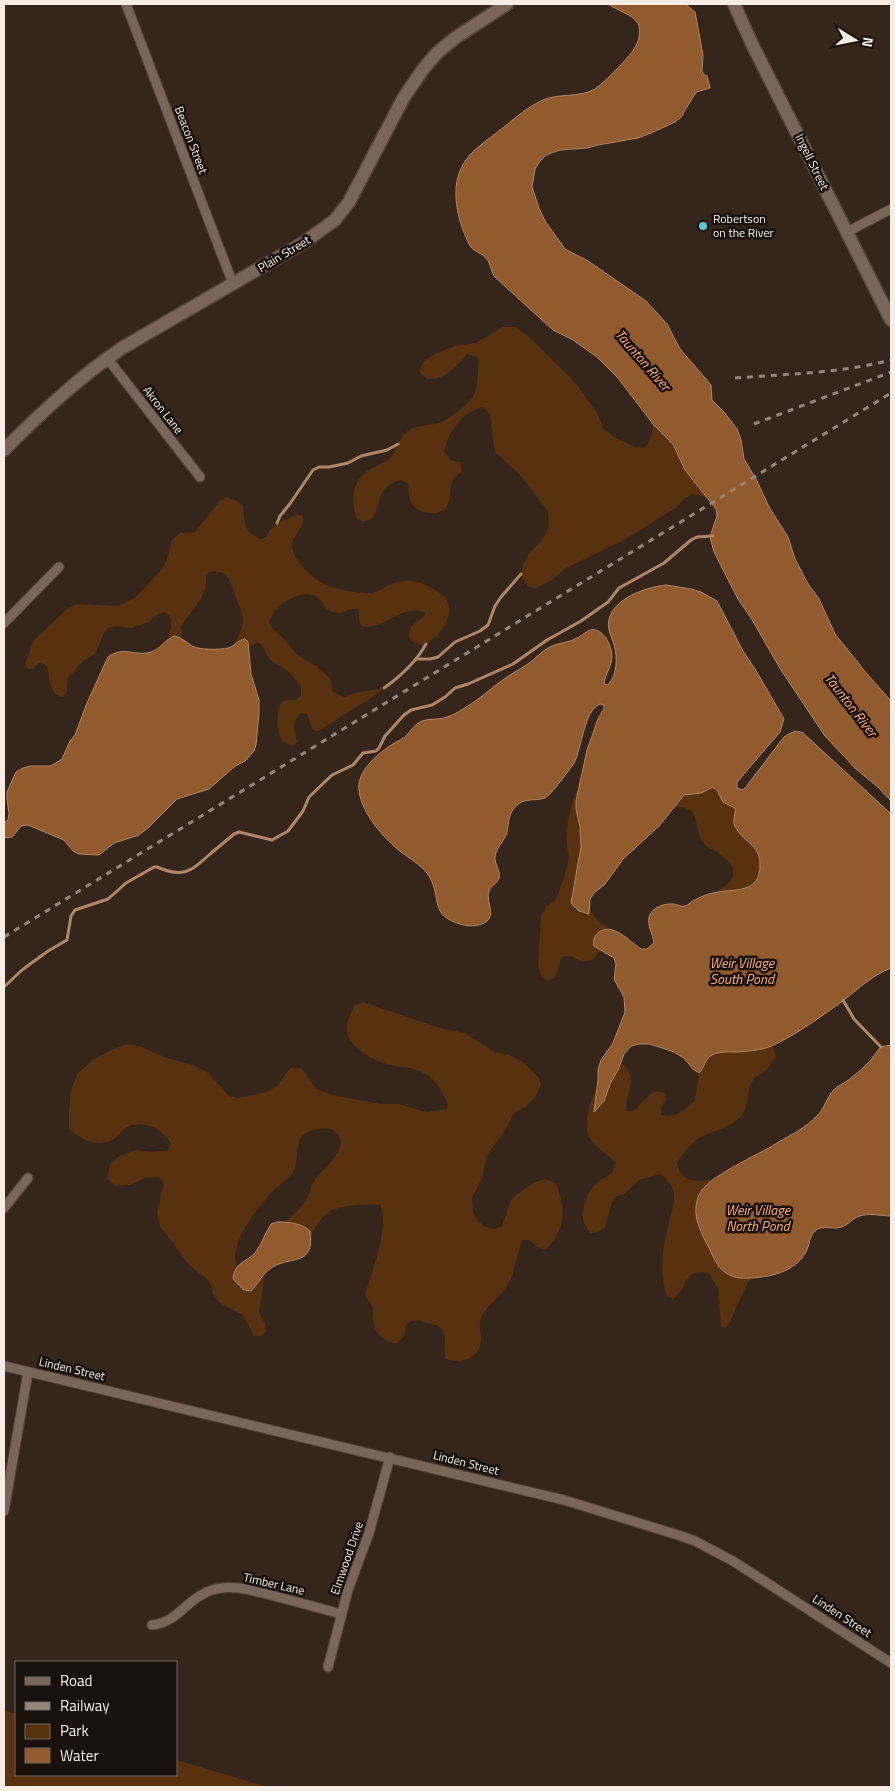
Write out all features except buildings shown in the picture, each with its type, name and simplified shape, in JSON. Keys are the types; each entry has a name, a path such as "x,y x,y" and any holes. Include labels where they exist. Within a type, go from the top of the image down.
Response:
{"main road":[{"name":"Plain Street","path":"4,450 44,410 107,358 303,243 335,220 349,202 404,97 424,68 437,53 455,38 507,4"},
{"name":"Ingell Street","path":"734,4 752,44 891,320"}],"street":[{"name":"Beacon Street","path":"126,4 233,284"},
{"path":"847,232 891,209"},
{"name":"Akron Lane","path":"107,358 200,476"},
{"path":"4,623 59,567"},
{"path":"4,1208 28,1178"},
{"name":"Linden Street","path":"4,1366 390,1457 621,1516 695,1541 740,1565 891,1663"},
{"path":"4,1511 28,1372"},
{"name":"Elmwood Drive","path":"328,1667 341,1614 369,1533 390,1457"},
{"name":"Timber Lane","path":"152,1626 171,1620 202,1594 228,1587 254,1591 341,1614"}],"green space":[{"path":"503,327 515,327 528,336 566,373 578,386 597,413 603,428 614,437 635,447 644,448 650,440 653,424 673,444 685,470 706,497 693,494 685,498 674,509 624,540 566,568 552,580 536,588 528,587 521,574 523,565 549,527 548,511 521,476 495,452 490,414 483,407 463,418 449,436 444,451 450,460 460,462 462,472 451,483 449,501 444,510 429,513 419,510 410,500 408,484 401,480 392,483 386,488 379,500 374,517 362,522 356,517 353,497 356,485 363,474 389,459 404,434 408,431 442,422 470,401 475,392 479,361 476,357 467,354 450,372 440,377 427,379 419,372 424,361 437,353 455,346 476,343"},
{"path":"227,497 239,502 243,506 246,526 251,533 260,539 266,537 272,528 279,523 297,514 302,516 304,519 303,523 292,543 293,551 304,569 326,585 348,591 373,593 388,585 412,581 436,590 446,599 449,605 449,613 444,627 433,639 420,645 410,640 409,632 425,615 425,612 407,611 379,624 361,626 358,609 336,613 330,611 319,599 309,594 291,598 281,605 274,612 269,622 272,628 297,655 316,666 330,678 332,691 344,697 384,688 320,730 312,729 307,714 301,713 295,722 297,742 295,745 288,745 280,736 278,715 281,702 295,700 301,696 301,687 289,672 270,660 262,645 257,642 249,647 248,642 241,640 235,643 240,634 243,617 231,583 221,572 209,572 206,576 206,587 201,599 181,626 182,638 175,636 168,638 171,620 169,615 163,612 156,615 149,622 132,628 110,627 105,631 95,654 83,661 68,678 67,692 63,697 58,696 53,690 47,667 44,664 39,663 33,669 28,669 25,664 34,640 68,608 78,604 118,606 136,597 161,570 167,560 172,540 180,533 194,533 220,501"},
{"path":"711,787 717,789 724,801 735,808 734,818 737,828 759,854 760,867 758,877 743,889 714,893 726,885 733,877 732,868 722,856 703,842 693,813 684,807 676,807 684,795 701,793"},
{"path":"577,790 576,809 580,827 581,847 571,903 576,910 586,914 589,914 590,911 599,922 612,930 603,929 594,946 601,950 592,960 583,962 570,956 561,958 555,978 547,981 541,975 538,966 541,916 546,907 556,899 564,878 569,858 566,838 567,826"},
{"path":"363,1002 443,1029 465,1033 496,1053 507,1054 523,1062 539,1078 541,1085 535,1098 525,1107 515,1112 504,1132 487,1155 482,1178 472,1198 473,1212 478,1221 485,1227 495,1229 502,1226 511,1200 535,1182 545,1179 556,1183 563,1210 561,1226 553,1242 546,1250 537,1247 530,1240 523,1240 513,1274 508,1284 481,1318 481,1338 477,1353 463,1361 446,1359 444,1332 436,1325 418,1320 407,1323 404,1336 398,1343 385,1340 376,1330 373,1320 373,1309 365,1295 382,1236 383,1213 380,1205 356,1205 332,1210 323,1217 310,1237 310,1231 292,1223 284,1222 302,1206 314,1182 339,1150 341,1143 334,1131 321,1128 303,1135 300,1139 293,1172 260,1206 241,1236 235,1257 237,1266 233,1272 255,1286 265,1273 259,1313 266,1325 266,1332 261,1336 254,1336 243,1315 220,1303 213,1294 212,1287 207,1279 189,1265 160,1226 157,1213 164,1183 159,1177 145,1178 130,1185 116,1186 107,1178 110,1164 118,1157 135,1150 153,1152 168,1150 171,1143 166,1137 153,1127 130,1125 112,1140 99,1143 87,1140 69,1129 71,1089 78,1073 93,1060 127,1044 142,1047 166,1058 193,1065 207,1072 229,1096 238,1098 266,1092 277,1086 290,1068 302,1068 316,1089 333,1095 380,1104 399,1104 426,1112 447,1109 447,1103 440,1089 427,1075 420,1071 377,1061 363,1053 352,1043 347,1031 348,1020 355,1005"},
{"path":"772,1046 776,1057 766,1070 753,1080 742,1115 728,1126 697,1139 677,1163 679,1170 688,1179 699,1181 718,1177 710,1182 699,1194 699,1227 703,1235 738,1278 752,1278 747,1284 729,1324 725,1328 721,1326 718,1288 708,1273 694,1273 687,1280 678,1295 673,1299 667,1296 664,1287 662,1262 674,1193 671,1185 661,1174 639,1180 624,1194 617,1196 612,1202 605,1227 598,1232 591,1233 586,1226 583,1215 587,1196 596,1184 613,1171 615,1162 594,1144 589,1137 587,1132 588,1112 597,1088 595,1111 599,1106 621,1062 627,1068 631,1079 626,1110 629,1112 633,1110 656,1091 664,1093 666,1099 661,1108 661,1115 671,1116 684,1110 695,1100 699,1073 703,1070 706,1060 711,1055 722,1052 756,1051"},
{"path":"4,1710 15,1714 15,1776 178,1776 178,1761 268,1787 4,1787"}],"water":[{"name":"Taunton River","path":"608,4 685,4 695,12 703,55 702,71 707,76 710,88 696,92 681,117 675,122 651,133 638,138 587,148 560,150 546,155 535,169 532,187 539,208 545,221 565,249 588,261 646,301 667,324 680,349 711,385 712,400 737,429 744,459 769,507 788,537 795,559 808,584 819,599 835,634 891,701 891,801 878,787 856,769 825,736 781,670 738,599 714,552 710,537 717,516 716,509 685,470 673,444 653,424 618,378 597,357 573,340 553,330 496,278 484,256 471,247 460,222 456,199 458,176 470,155 480,145 520,114 543,100 582,94 595,89 634,50 639,37 638,23 628,14"},
{"name":"Weir Village South Pond","path":"666,585 701,592 717,601 743,651 784,719 780,732 737,782 737,788 743,790 784,737 798,731 803,733 891,814 891,968 872,978 819,1018 785,1039 762,1049 715,1054 707,1059 699,1073 684,1058 674,1052 650,1044 631,1046 624,1054 604,1101 594,1112 598,1070 601,1060 613,1043 625,1012 624,997 614,979 616,964 614,958 594,946 595,937 599,932 610,929 621,934 641,949 647,949 654,943 649,927 649,917 656,908 670,904 685,906 708,894 738,890 751,885 759,873 759,857 754,847 742,836 735,826 735,808 723,802 717,790 713,787 701,793 684,795 659,826 623,859 605,884 594,893 590,899 589,914 579,911 571,903 581,847 576,801 587,750 598,719 604,709 604,705 600,704 590,714 574,763 555,788 545,798 523,801 512,811 506,835 495,854 499,876 489,891 490,918 482,924 469,926 448,919 442,914 432,881 427,873 381,833 364,808 359,785 360,778 367,766 389,746 405,737 418,723 444,718 456,713 528,664 543,651 554,645 575,639 590,630 599,631 603,634 612,652 612,660 604,684 608,685 615,671 616,661 614,643 609,630 609,620 612,611 627,598 637,593"},
{"path":"175,636 192,646 204,649 228,648 245,639 248,642 251,674 259,700 254,751 245,761 234,767 209,789 177,799 139,835 114,843 99,855 79,854 73,851 64,840 28,825 21,826 12,837 4,838 4,823 8,820 9,813 7,792 16,772 30,766 51,766 62,759 70,741 75,735 108,657 124,651 151,652"},
{"name":"Weir Village North Pond","path":"891,1045 891,1216 865,1215 855,1218 842,1227 816,1230 812,1234 808,1247 799,1261 792,1267 777,1274 743,1278 726,1273 714,1259 696,1217 697,1202 704,1188 722,1173 769,1148 809,1123 820,1112 835,1089 869,1062 881,1047"},
{"path":"277,1222 303,1226 310,1231 311,1243 309,1251 305,1256 271,1268 251,1291 244,1290 233,1279 235,1270 255,1253 271,1224"}],"waterway":[{"path":"277,523 313,470 319,467 348,463 361,456 387,450 398,444"},
{"path":"4,987 22,970 67,940 71,916 75,910 108,899 126,883 154,867 173,872 186,872 239,832 272,840 288,831 303,811 309,797 332,775 353,765 363,753 376,751 385,736 411,710 432,705 455,688 513,664 547,640 581,621 608,602 619,588 664,563 691,540 697,537 713,536"},
{"path":"416,659 438,657 455,642 480,631 488,625 495,606 521,574"},
{"path":"384,688 408,668 426,644"},
{"path":"843,1000 854,1019 881,1047"}],"railway":[{"path":"735,378 853,368 891,360"},
{"path":"754,424 891,372"},
{"path":"4,937 891,393"}],"place":[{"name":"Robertson on the River","path":"703,226"}]}
